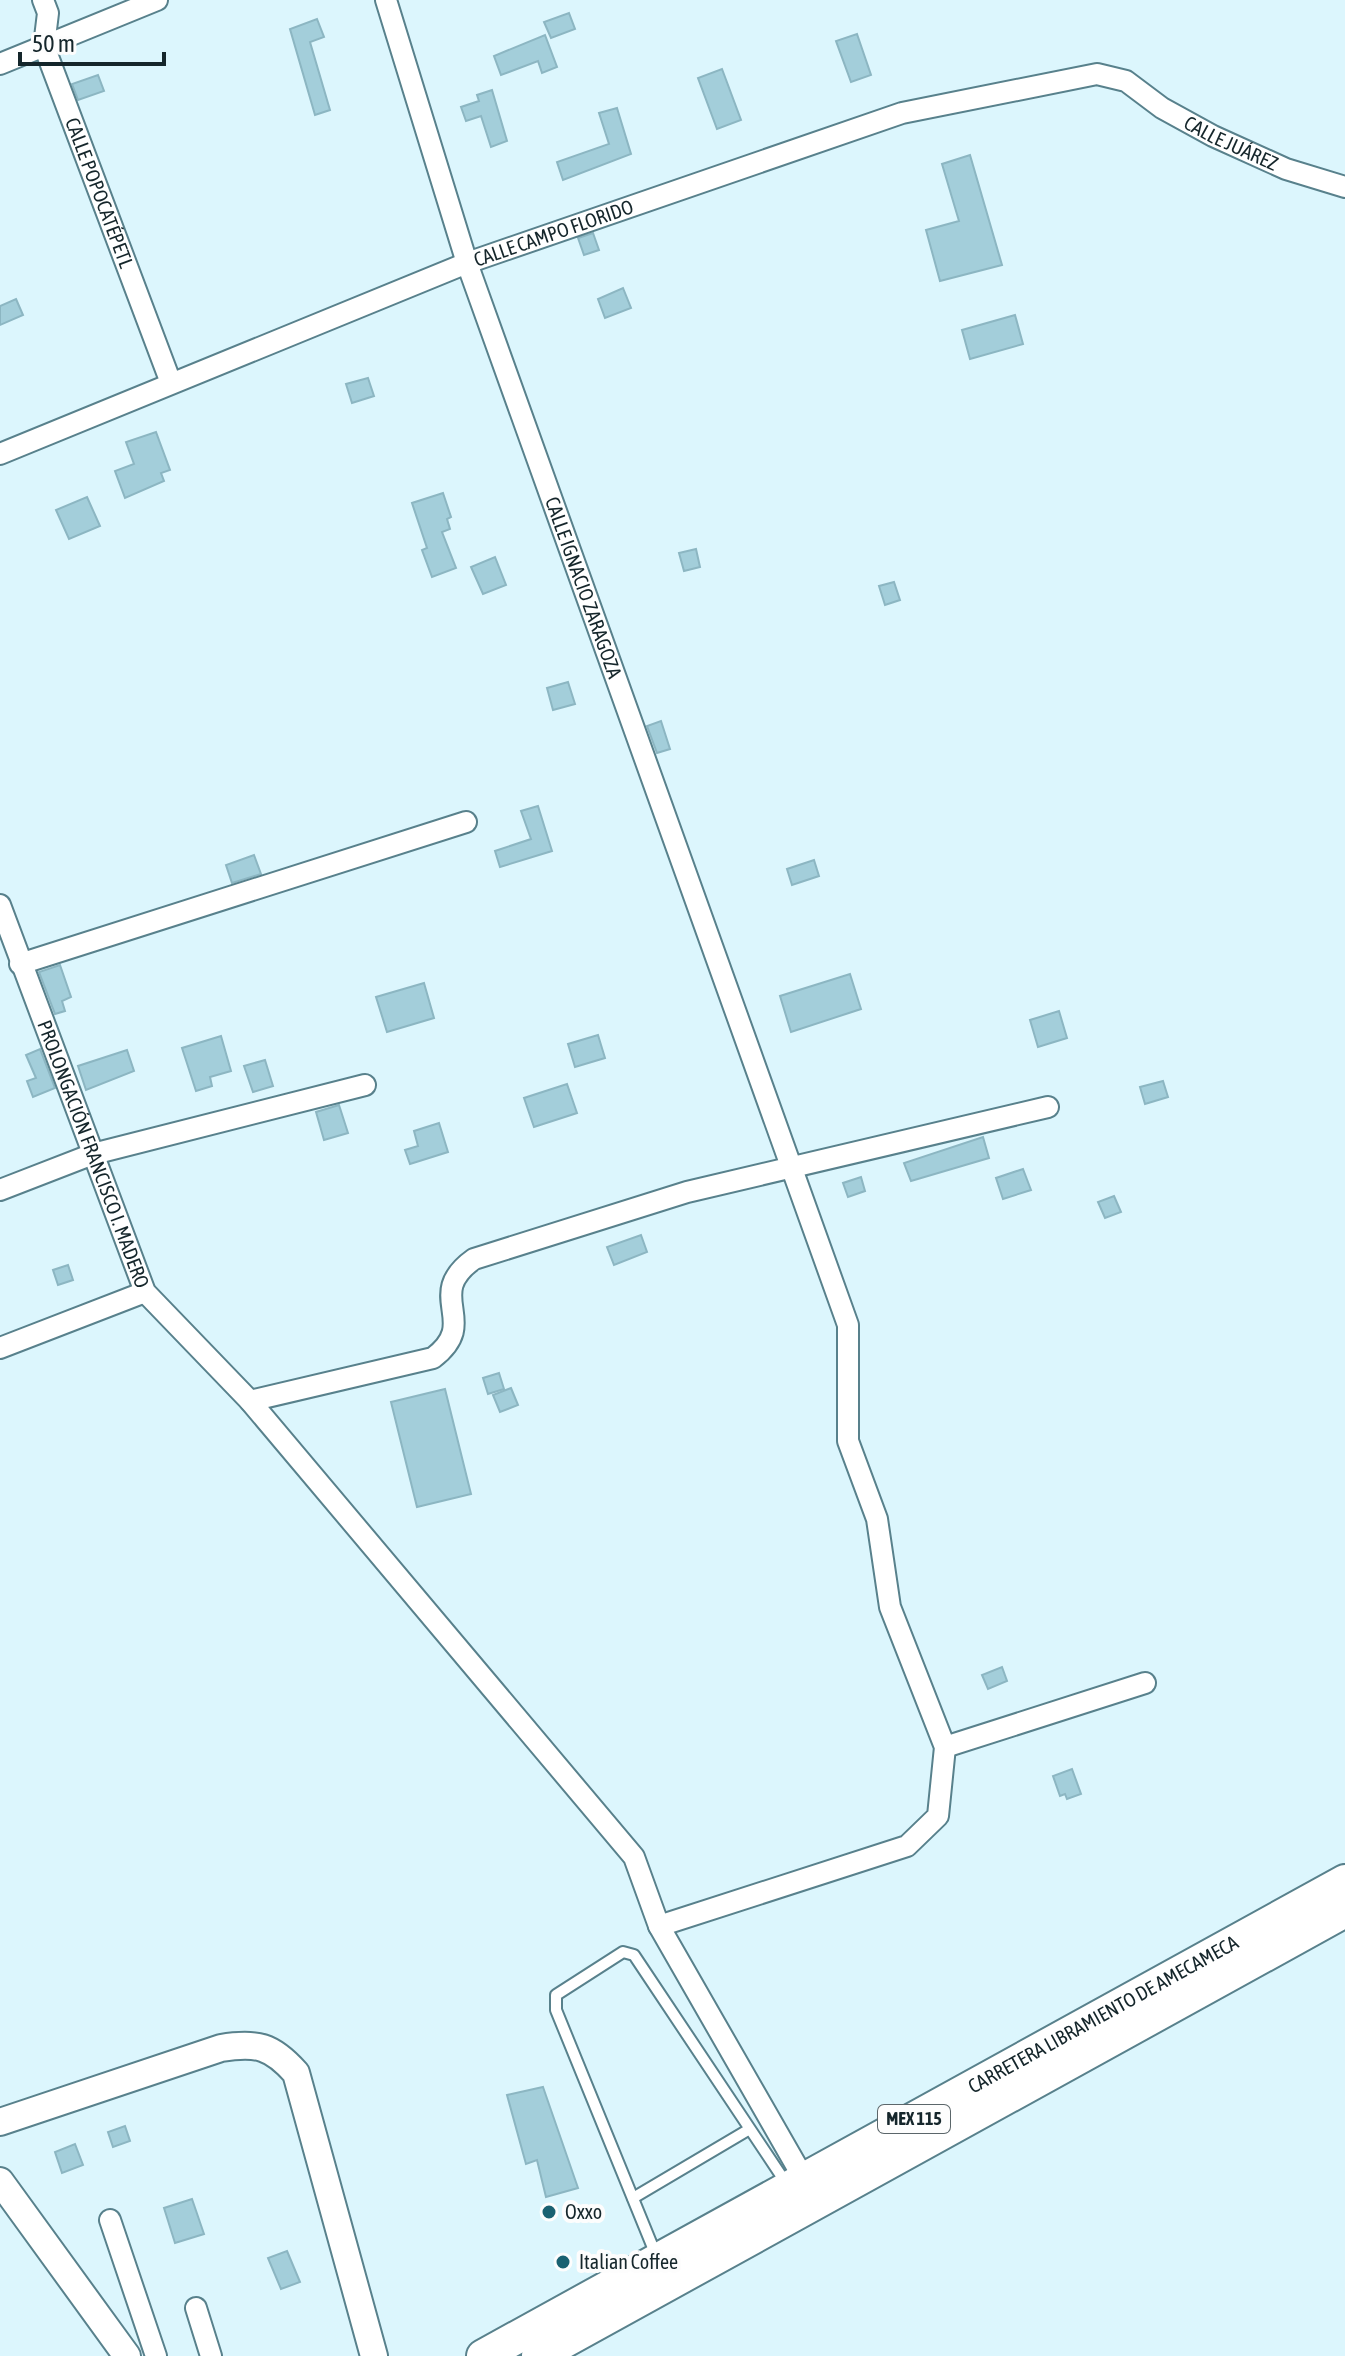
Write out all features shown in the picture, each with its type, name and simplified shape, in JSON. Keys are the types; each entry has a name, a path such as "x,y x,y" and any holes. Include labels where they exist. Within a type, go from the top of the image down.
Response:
{"main road":[{"name":"CARRETERA LIBRAMIENTO DE AMECAMECA","path":"483,2356 1345,1881"},
{"name":"CARRETERA LIBRAMIENTO DE AMECAMECA","path":"538,2356 1345,1911"}],"street":[{"name":"CALLE POPOCATÉPETL","path":"43,0 48,13 44,46 171,383"},
{"path":"0,64 157,0"},
{"name":"CALLE IGNACIO ZARAGOZA","path":"386,0 467,263 790,1171 848,1325 848,1441 877,1519 890,1607 945,1747"},
{"name":"CALLE CAMPO FLORIDO","path":"0,454 467,263 902,113 1097,74 1126,81"},
{"name":"CALLE JUÁREZ","path":"1126,81 1162,108 1213,136 1286,169 1345,187"},
{"path":"20,964 466,822"},
{"name":"PROLONGACIÓN FRANCISCO I. MADERO","path":"0,905 145,1292 250,1401 634,1857 659,1926 797,2184"},
{"path":"0,1190 93,1154 365,1085"},
{"path":"250,1401 433,1358 449,1346 456,1329 449,1291 456,1272 474,1259 687,1192 790,1171 1048,1107"},
{"path":"0,1348 145,1292"},
{"path":"659,1926 907,1846 938,1816 945,1747 1145,1683"},
{"path":"0,2122 221,2048 246,2044 278,2052 296,2073 371,2348"},
{"path":"0,2181 127,2356"},
{"path":"110,2220 156,2356"},
{"path":"196,2308 211,2356"}],"lane":[{"path":"658,2260 556,2010 556,1995 623,1952 634,1955 748,2130 797,2184"},
{"path":"633,2198 748,2130"}],"building":[{"path":"569,13 575,29 551,38 544,22"},
{"path":"317,19 324,37 310,42 330,110 315,115 290,29"},
{"path":"857,34 871,75 851,82 836,41"},
{"path":"545,35 557,67 542,73 538,61 501,75 494,56"},
{"path":"722,69 741,120 717,129 698,78"},
{"path":"98,75 104,91 78,100 72,84"},
{"path":"492,90 507,141 491,147 481,116 466,121 461,107 479,101 477,95"},
{"path":"617,108 631,154 563,180 557,162 609,144 599,113"},
{"path":"970,155 1002,265 940,281 926,230 959,221 942,164"},
{"path":"593,233 599,250 584,255 578,238"},
{"path":"623,288 631,308 605,318 598,299"},
{"path":"16,299 23,315 0,325 0,306"},
{"path":"1015,315 1023,344 970,359 962,330"},
{"path":"368,378 374,396 352,403 346,384"},
{"path":"156,432 170,470 161,473 164,481 125,498 115,471 134,464 126,442"},
{"path":"443,493 451,517 447,519 450,529 442,532 456,568 432,577 422,550 427,548 412,503"},
{"path":"87,497 100,526 69,539 56,510"},
{"path":"696,549 700,567 684,571 679,553"},
{"path":"495,557 506,585 483,594 471,567"},
{"path":"894,582 900,600 885,605 879,586"},
{"path":"568,682 575,704 553,710 547,688"},
{"path":"661,721 670,749 657,753 647,726"},
{"path":"538,806 552,851 500,867 495,851 531,839 521,811"},
{"path":"254,855 261,874 232,883 226,865"},
{"path":"814,860 819,876 792,885 787,869"},
{"path":"60,965 71,997 62,1001 65,1011 55,1014 39,972"},
{"path":"850,974 861,1009 791,1032 780,996"},
{"path":"424,983 434,1018 387,1032 376,997"},
{"path":"1059,1011 1067,1038 1038,1047 1030,1020"},
{"path":"598,1035 605,1058 575,1067 568,1044"},
{"path":"221,1036 231,1071 210,1077 212,1086 196,1091 182,1048"},
{"path":"40,1049 55,1088 33,1097 27,1081 36,1078 26,1055"},
{"path":"127,1050 134,1071 86,1090 78,1066"},
{"path":"265,1060 273,1086 253,1092 244,1066"},
{"path":"1163,1081 1168,1097 1145,1104 1140,1087"},
{"path":"567,1084 577,1113 534,1127 524,1098"},
{"path":"339,1105 348,1133 324,1140 316,1112"},
{"path":"439,1123 448,1152 410,1164 405,1150 418,1146 414,1131"},
{"path":"983,1137 989,1158 911,1181 904,1163"},
{"path":"1023,1169 1031,1190 1003,1199 996,1178"},
{"path":"861,1177 865,1191 848,1197 843,1183"},
{"path":"1114,1196 1121,1212 1105,1218 1098,1202"},
{"path":"641,1235 647,1252 614,1265 607,1247"},
{"path":"68,1265 73,1280 58,1285 53,1270"},
{"path":"499,1373 504,1389 488,1394 483,1378"},
{"path":"511,1388 518,1405 500,1412 493,1395"},
{"path":"445,1389 471,1494 417,1507 391,1402"},
{"path":"1002,1667 1007,1681 988,1689 982,1675"},
{"path":"1072,1769 1081,1794 1067,1799 1065,1794 1060,1796 1053,1776"},
{"path":"543,2087 578,2188 546,2197 537,2160 526,2164 507,2095"},
{"path":"125,2126 130,2141 113,2147 108,2132"},
{"path":"75,2144 83,2165 62,2173 55,2152"},
{"path":"192,2199 204,2234 175,2243 164,2208"},
{"path":"287,2251 300,2282 281,2289 268,2258"}],"place":[{"name":"Oxxo","path":"549,2212"},
{"name":"Italian Coffee","path":"563,2262"}]}
